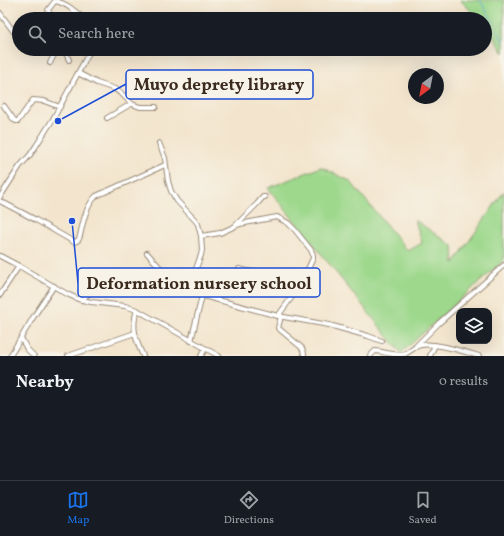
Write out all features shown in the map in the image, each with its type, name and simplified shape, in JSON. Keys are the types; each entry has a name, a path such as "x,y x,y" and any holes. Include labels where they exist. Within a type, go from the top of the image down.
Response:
{"street":[{"path":"49,12 48,10 55,0 76,12"},
{"path":"0,13 12,29"},
{"path":"50,63 54,56"},
{"path":"67,56 69,60"},
{"path":"0,196 20,166 30,155 60,107 86,56"},
{"path":"78,73 97,83 114,89 131,104 156,107"},
{"path":"126,98 151,80"},
{"path":"4,106 16,121 22,116 33,100 44,101 60,107"},
{"path":"107,118 131,104"},
{"path":"159,144 165,158 165,165 171,191 177,202 197,222 201,236 201,255 186,292"},
{"path":"0,201 76,242 79,240 86,210 95,197 165,165"},
{"path":"201,236 228,230 235,226 262,197 265,197"},
{"path":"235,226 278,218 288,223 311,250 314,256 312,261 280,316 278,328 301,347 304,356"},
{"path":"148,253 164,272 162,286"},
{"path":"0,256 67,294 82,300 125,306 137,310 219,356"},
{"path":"370,356 375,351 393,356 402,355 416,346 439,323 504,265"},
{"path":"0,294 19,266"},
{"path":"240,269 270,276 296,290"},
{"path":"82,300 87,294 121,277 280,316 329,325 382,341"},
{"path":"10,356 54,286"},
{"path":"191,341 202,296"},
{"path":"137,310 133,325 143,356"},
{"path":"68,356 135,333"},
{"path":"21,338 27,349 34,356"},
{"path":"416,346 426,344 435,345 479,356"},
{"path":"430,356 435,345"},
{"path":"201,356 205,349"}],"green space":[{"path":"460,0 504,0 504,53 492,35 492,12 472,12"},
{"path":"321,167 350,181 408,251 422,243 415,220 453,246 454,263 504,191 504,260 401,353 268,188"}],"waterway":[{"path":"480,0 487,12"},
{"path":"492,21 504,42"}],"place":[{"name":"Muyo deprety library","path":"58,121"},
{"name":"Deformation nursery school","path":"72,221"}]}
